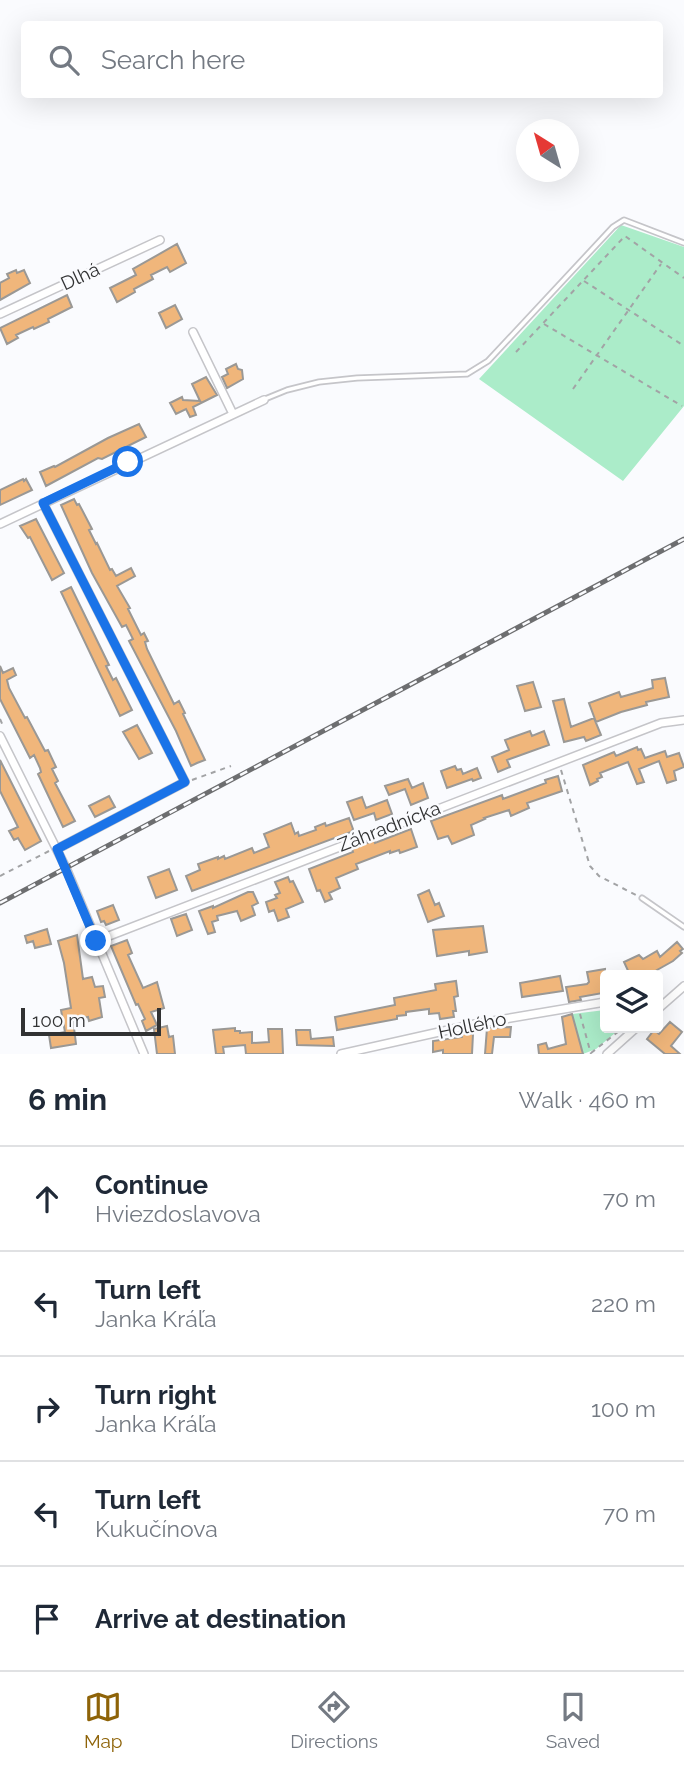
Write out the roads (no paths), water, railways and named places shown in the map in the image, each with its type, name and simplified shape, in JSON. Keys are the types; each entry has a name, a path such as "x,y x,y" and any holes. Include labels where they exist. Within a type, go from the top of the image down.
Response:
{"street":[{"name":"Dlhá","path":"0,314 160,240"},
{"path":"193,332 233,414"},
{"path":"0,524 264,400"},
{"path":"43,503 185,782 57,849"},
{"name":"Záhradnícka","path":"96,941 661,723 684,720"},
{"path":"0,736 66,868 144,1054"},
{"path":"663,1003 684,986"},
{"name":"Hollého","path":"341,1054 475,1024 600,1003"},
{"path":"607,1054 630,1033"}],"lane":[{"path":"264,400 287,390 319,382 467,374 488,360 613,227 624,220 684,243"},
{"path":"642,898 684,927"}],"railway":[{"path":"0,903 684,539"}]}
